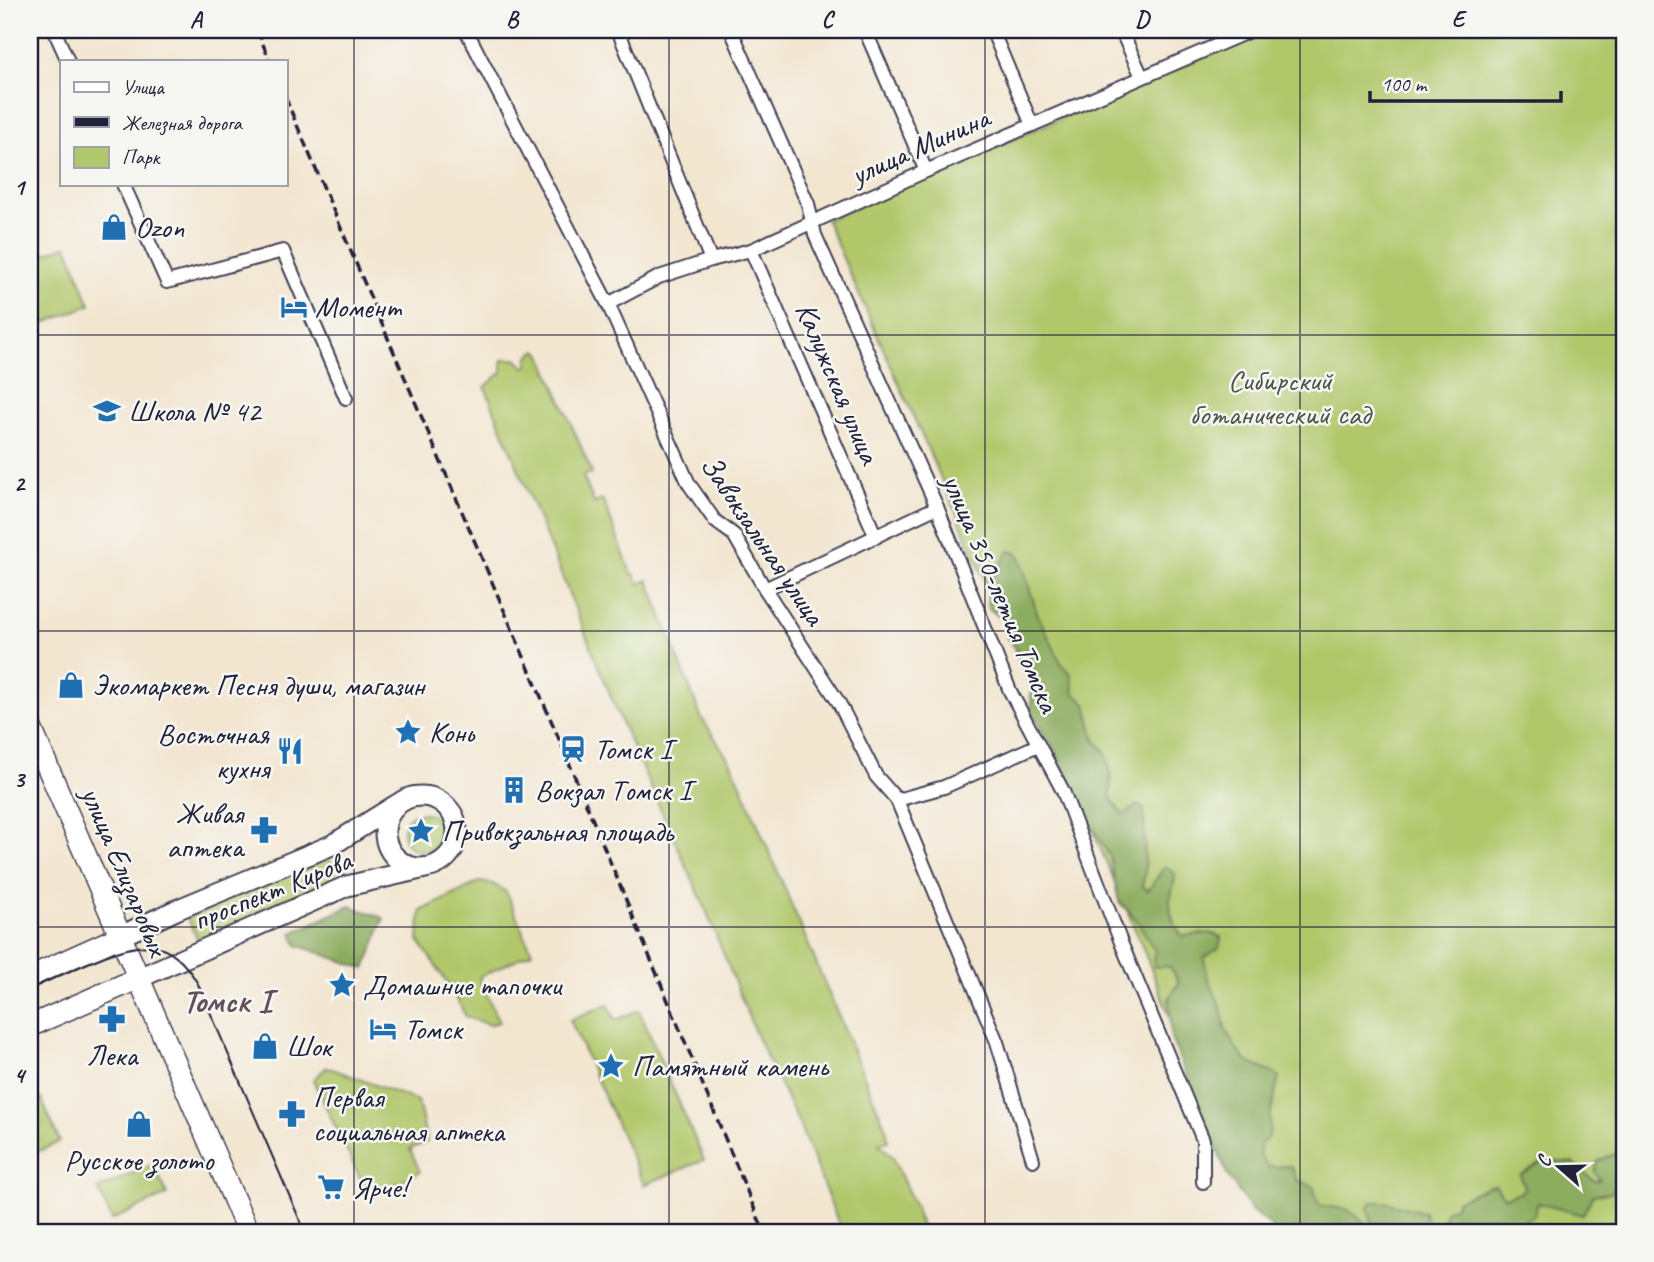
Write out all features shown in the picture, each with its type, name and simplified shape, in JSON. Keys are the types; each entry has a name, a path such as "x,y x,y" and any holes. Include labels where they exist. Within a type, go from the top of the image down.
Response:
{"main road":[{"name":"улица Елизаровых","path":"30,726 248,1232"},
{"path":"412,796 428,796 439,800 452,813 457,830 455,844 442,861 425,868 400,862 388,847 384,830 396,805 412,796"},
{"name":"проспект Кирова","path":"30,977 176,910 332,845 396,805"},
{"name":"проспект Кирова","path":"30,1026 347,886 425,868"}],"street":[{"path":"54,30 68,60"},
{"name":"Завокзальная улица","path":"466,30 608,304 689,484 715,521 734,535 765,589 839,703 876,776 897,800 997,1042 1033,1160"},
{"path":"618,30 711,260"},
{"name":"улица 350-летия Томска","path":"731,30 808,204 815,234 937,507 1010,691 1063,791 1122,945 1203,1140 1203,1182"},
{"path":"865,30 926,171"},
{"path":"992,30 1032,125"},
{"path":"1121,30 1142,77"},
{"name":"улица Минина","path":"608,304 659,277 751,250 1252,30"},
{"path":"124,186 167,282 283,251 346,398"},
{"name":"Калужская улица","path":"751,250 876,537"},
{"path":"765,589 937,507"},
{"path":"897,800 944,787 1038,745"}],"green space":[{"name":"Сибирский ботанический сад","path":"1266,30 1624,30 1624,1232 1277,1232 1236,1184 1138,936 951,501 826,220"},
{"path":"67,245 90,305 30,329 30,260"},
{"path":"537,350 541,353 592,473 583,476 594,503 603,500 631,573 639,584 648,580 701,717 739,780 887,1131 888,1141 879,1144 892,1156 917,1211 922,1232 842,1232 797,1119 757,1037 703,903 623,726 485,387 502,372 504,359 516,359 524,367 528,366 528,357"},
{"path":"1009,551 1019,554 1037,613 1061,663 1071,674 1074,693 1086,704 1095,740 1105,751 1111,774 1110,797 1123,815 1138,805 1144,808 1145,874 1142,886 1148,891 1165,866 1175,874 1170,907 1173,921 1182,936 1210,933 1221,937 1219,948 1204,958 1207,976 1221,1007 1225,1028 1246,1061 1279,1076 1270,1116 1269,1137 1260,1144 1260,1155 1268,1167 1291,1166 1297,1180 1313,1186 1319,1205 1348,1210 1364,1222 1361,1232 1272,1232 1271,1226 1252,1211 1228,1176 1171,1038 1169,999 1179,982 1170,967 1154,967 1155,951 1136,919 1119,902 1110,857 1077,799 1059,758 1031,713 1031,678 1034,671 1007,638 1009,624 987,607 989,583"},
{"path":"422,813 436,818 441,832 436,846 422,851 408,846 403,832 408,818"},
{"path":"328,856 338,879 198,940 187,917"},
{"path":"479,882 493,884 506,892 532,952 479,977 499,1022 490,1025 466,1017 453,991 418,940 421,911"},
{"path":"350,906 384,918 365,969 297,945 292,933"},
{"path":"608,1004 616,1020 639,1010 704,1160 644,1185 570,1020"},
{"path":"327,1067 418,1101 427,1142 410,1149 420,1172 369,1197 313,1080"},
{"path":"41,1098 60,1142 30,1155 30,1103"},
{"path":"1624,1150 1624,1179 1617,1182 1611,1193 1593,1195 1583,1215 1538,1203 1534,1216 1500,1232 1375,1232 1368,1209 1372,1202 1384,1202 1424,1212 1428,1226 1442,1227 1445,1211 1454,1207 1458,1200 1495,1185 1504,1197 1520,1193 1525,1187 1520,1175 1544,1161 1573,1163 1594,1181 1600,1180 1595,1172 1598,1161"},
{"path":"154,1164 167,1195 112,1220 98,1189"}],"tram line":[{"path":"30,989 126,949 152,946 176,957 198,984 305,1232"}],"railway":[{"path":"257,30 270,60"},
{"path":"287,102 565,753 764,1232"}],"place":[{"name":"Ozon","path":"114,227"},
{"name":"Момент","path":"294,307"},
{"name":"Школа № 42","path":"107,411"},
{"name":"Экомаркет Песня души, магазин","path":"71,685"},
{"name":"Конь","path":"408,732"},
{"name":"Томск I","path":"573,749"},
{"name":"Восточная кухня","path":"290,751"},
{"name":"Вокзал Томск I","path":"514,790"},
{"name":"Живая аптека","path":"264,830"},
{"name":"Привокзальная площадь","path":"421,831"},
{"name":"Домашние тапочки","path":"342,985"},
{"name":"Лека","path":"112,1019"},
{"name":"Томск","path":"383,1029"},
{"name":"Шок","path":"265,1046"},
{"name":"Памятный камень","path":"611,1066"},
{"name":"Первая социальная аптека","path":"292,1114"},
{"name":"Русское золото","path":"139,1124"},
{"name":"Ярче!","path":"331,1187"}],"district":[{"name":"Томск I","path":"227,1000"}]}
